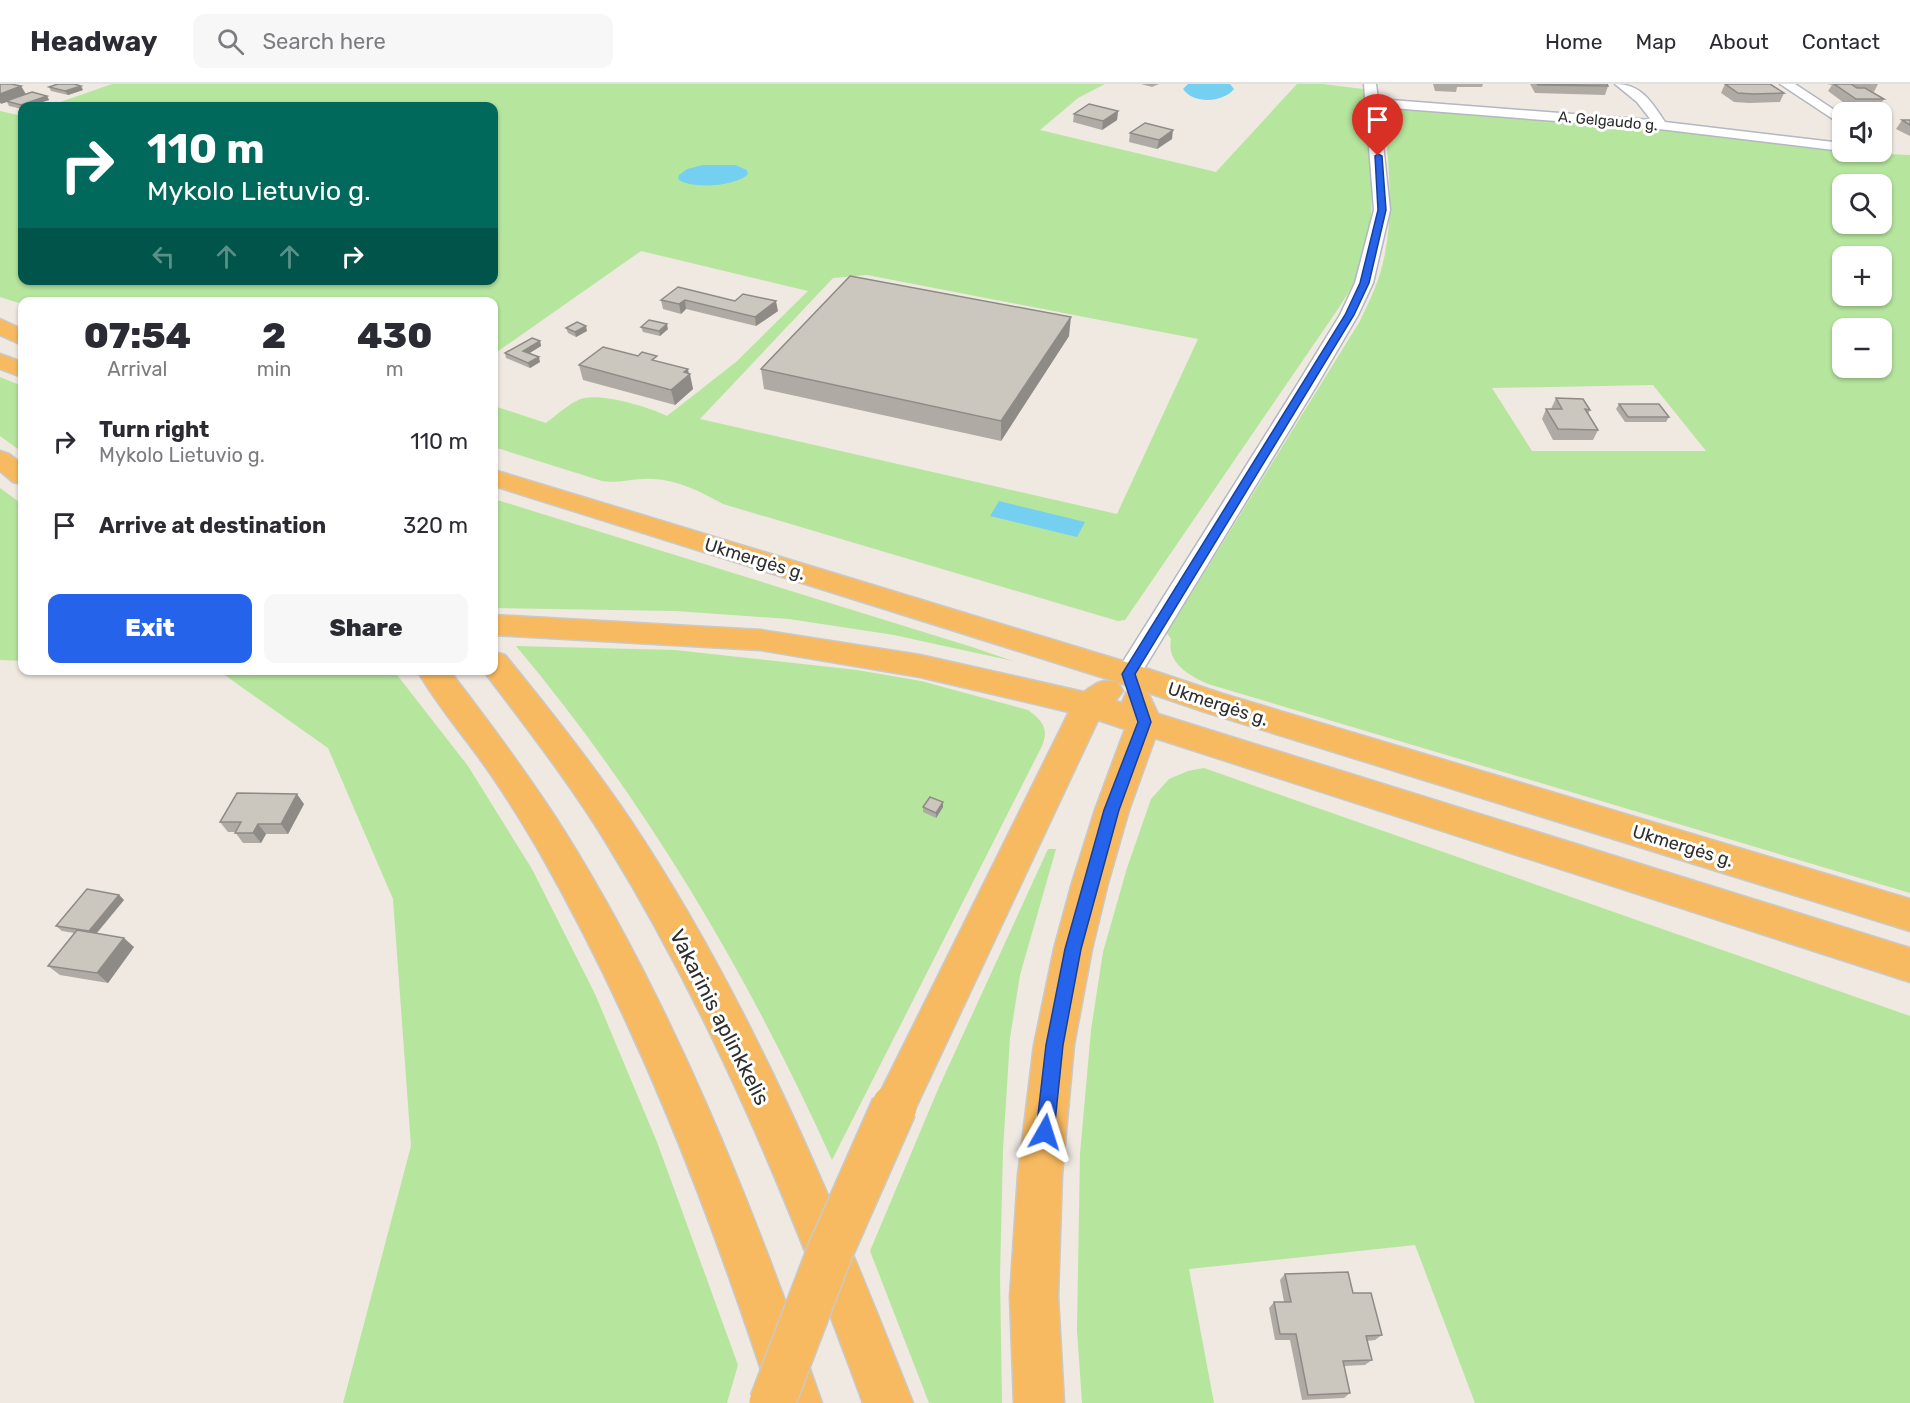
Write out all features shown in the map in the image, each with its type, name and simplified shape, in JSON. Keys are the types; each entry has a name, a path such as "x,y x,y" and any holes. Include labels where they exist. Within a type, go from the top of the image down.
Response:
{"highway":[{"path":"0,324 18,328"},
{"path":"0,324 18,335"},
{"path":"0,361 18,368"},
{"path":"0,459 18,473"},
{"name":"Ukmergės g.","path":"498,479 1128,674 1213,703 1910,915"},
{"path":"498,625 761,640 841,651 920,666 1089,705 1910,965"},
{"name":"Vakarinis aplinkkelis","path":"498,668 537,714 595,795 650,883 724,1018 788,1152 888,1403"},
{"path":"772,1403 796,1335 843,1217 1089,705 1128,674 1144,722 1112,810 1090,883 1073,949 1054,1045 1040,1176 1034,1298 1039,1403"},
{"path":"436,675 465,711 516,783 559,851 611,945 689,1110 758,1281 797,1403"}],"street":[{"path":"1621,84 1642,99 1659,125"},
{"path":"1786,84 1832,114"},
{"path":"1128,674 1307,385 1349,315 1364,283 1382,210 1371,93"},
{"name":"A. Gelgaudo g.","path":"1371,93 1832,146"}],"green space":[{"path":"112,84 1105,84 1078,98 1040,130 1216,172 1297,84 1323,84 1363,89 1371,172 1371,217 1363,260 1345,299 1125,620 1118,621 723,504 681,484 647,479 602,481 498,448 498,407 546,423 580,399 593,397 626,402 667,416 736,362 808,291 641,251 498,351 498,297 18,297 18,303 0,297 0,111 18,115 18,285 498,285 498,102 60,102","holes":["703,165 736,165 747,170 748,174 733,182 688,184","867,275 1198,339 1117,514 700,419 833,278"]},
{"path":"1388,107 1689,131 1832,151 1832,162 1892,162 1892,154 1910,155 1910,893 1208,684 1187,673 1176,662 1170,647 1171,639 1167,633 1360,321 1376,286 1388,233 1389,172 1383,110","holes":["1653,385 1706,451 1532,451 1492,388"]},
{"path":"0,377 18,384 18,449 0,436"},
{"path":"0,488 18,501 18,661 0,660"},
{"path":"498,500 1013,661 894,635 789,619 675,611 498,608"},
{"path":"516,646 675,650 857,670 921,681 1028,710 1041,722 1045,730 1042,746 832,1160 766,1024 692,892 609,766"},
{"path":"225,675 397,675 468,766 532,869 595,994 657,1142 738,1365 727,1403 343,1403 411,1146 393,899 328,748"},
{"path":"1204,768 1910,1016 1910,1403 1475,1403 1415,1245 1189,1269 1214,1403 1082,1403 1077,1330 1080,1154 1091,1030 1103,952 1127,868 1151,799 1169,779 1188,771"},
{"path":"1048,849 1056,849 1020,975 1010,1038 1003,1150 1000,1276 1002,1403 929,1403 870,1251 939,1087"}],"water":[{"path":"1188,84 1230,84 1234,89 1223,97 1208,100 1188,94 1183,89"},
{"path":"703,165 736,165 747,170 748,174 735,181 714,185 693,185 678,179 679,175 687,169"},
{"path":"999,501 1085,522 1077,537 990,516"}],"building":[{"path":"0,84 11,84 21,86 0,94"},
{"path":"58,84 81,86 65,91 49,87"},
{"path":"1607,84 1608,86 1538,85"},
{"path":"1725,84 1770,84 1784,93 1738,93"},
{"path":"1834,84 1851,84 1857,88 1865,88 1884,99 1856,99"},
{"path":"32,92 47,96 30,102 18,102 18,104 6,101"},
{"path":"1089,104 1118,111 1103,121 1074,114"},
{"path":"1145,123 1173,130 1159,140 1130,133"},
{"path":"850,276 1071,317 1001,421 761,369"},
{"path":"678,287 735,301 743,294 776,301 755,317 685,300 679,304 661,300"},
{"path":"649,320 667,324 659,331 641,327"},
{"path":"577,322 586,326 575,332 566,328"},
{"path":"532,338 540,341 523,351 539,357 528,363 505,353"},
{"path":"603,347 638,356 642,352 657,356 652,360 688,369 684,372 690,374 671,390 579,365"},
{"path":"1556,398 1583,399 1590,410 1585,409 1598,430 1558,429 1546,409 1562,409"},
{"path":"1619,404 1659,404 1669,417 1628,417"},
{"path":"237,793 297,794 281,824 258,824 253,833 235,833 241,822 220,822"},
{"path":"930,797 943,802 936,813 923,807"},
{"path":"87,889 119,895 89,931 56,926"},
{"path":"77,930 124,938 97,973 48,966"},
{"path":"1348,1272 1353,1293 1371,1293 1382,1335 1366,1336 1372,1360 1343,1361 1350,1393 1308,1395 1296,1334 1280,1334 1274,1302 1291,1302 1285,1274"}],"route":[{"path":"1045,1132 1054,1045 1073,949 1112,810 1144,722 1128,674 1349,315 1364,283 1382,210 1378,156"}]}
